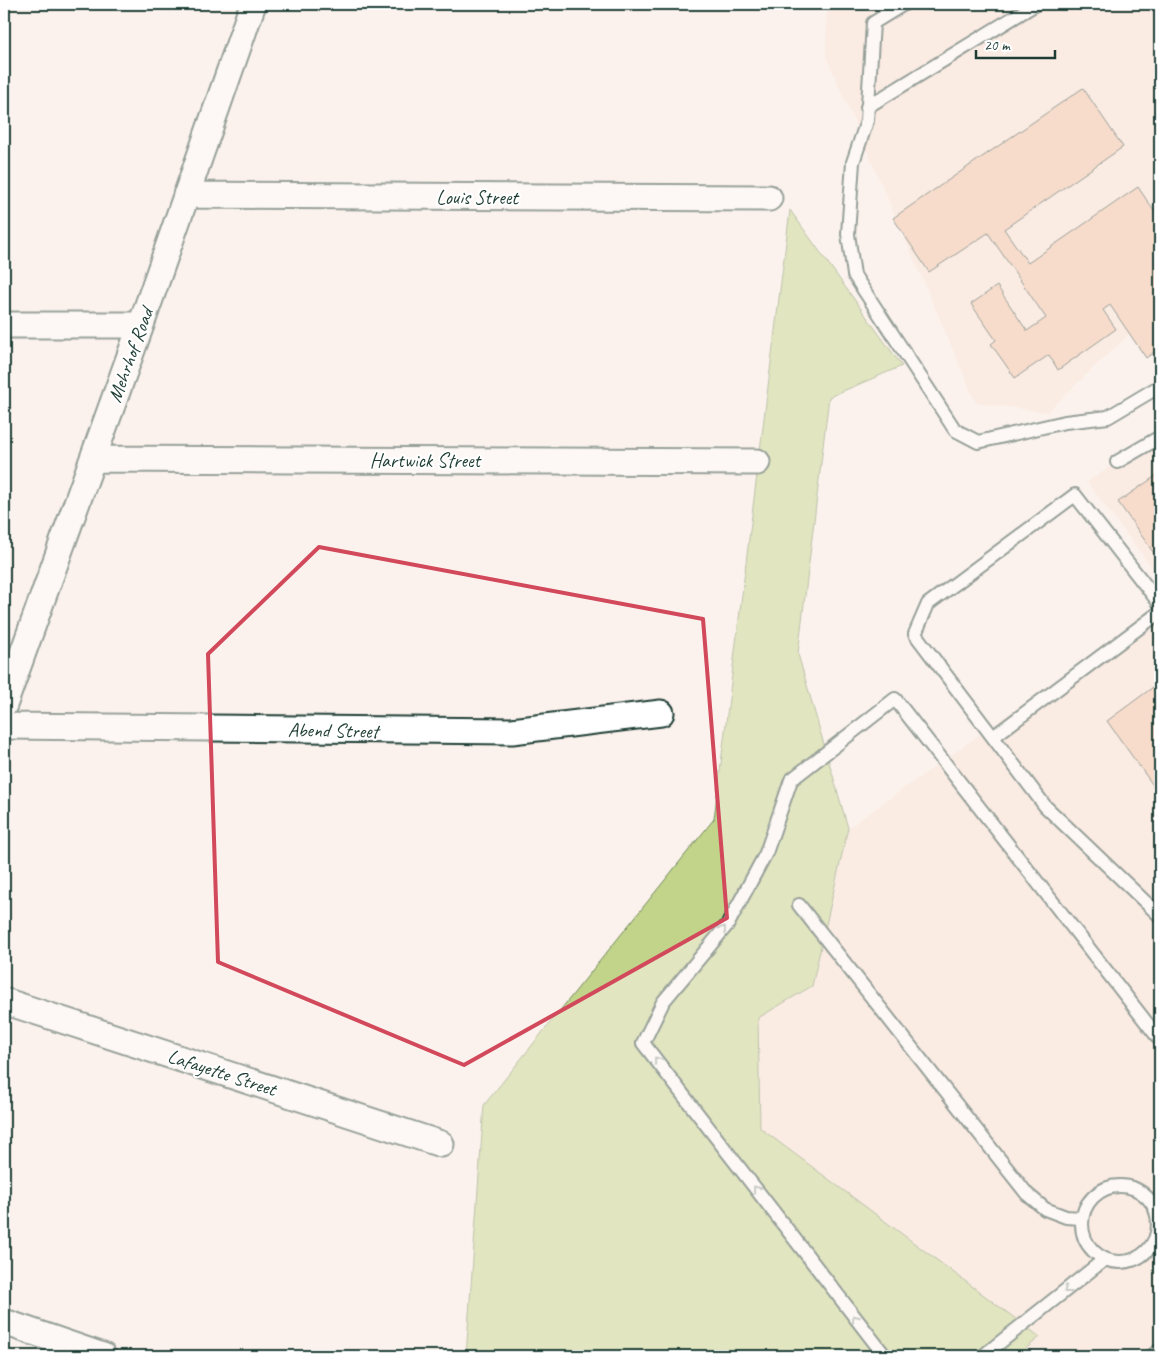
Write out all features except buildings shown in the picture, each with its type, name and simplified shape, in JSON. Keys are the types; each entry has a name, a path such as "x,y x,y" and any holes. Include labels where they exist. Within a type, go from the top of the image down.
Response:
{"street":[{"name":"Mehrhof Road","path":"4,705 141,325 253,4"},
{"name":"Louis Street","path":"186,195 769,198"},
{"path":"4,325 141,325"},
{"name":"Hartwick Street","path":"93,459 757,462"},
{"name":"Abend Street","path":"4,726 512,731 661,714"},
{"name":"Lafayette Street","path":"4,1001 441,1144"},
{"path":"4,1322 103,1356"}],"lane":[{"path":"904,4 873,23 868,107 866,121 853,162 848,234 854,275 955,430 978,442 1065,422 1108,417 1160,386"},
{"path":"868,107 1036,4"},
{"path":"1117,462 1160,437"},
{"path":"1159,914 1045,806 915,634 928,604 1075,495 1160,604"},
{"path":"993,738 1160,612"},
{"path":"885,1356 643,1043 663,1002 728,924 766,853 791,780 895,699 1160,1040"},
{"path":"799,905 1027,1194 1045,1210 1066,1217 1081,1218"},
{"path":"1115,1185 1128,1186 1140,1191 1158,1209 1157,1235 1151,1246 1142,1256 1130,1261 1106,1260 1095,1253 1086,1243 1082,1231 1081,1218 1085,1206 1093,1196 1103,1189 1115,1185"},
{"path":"983,1356 1106,1260"},
{"path":"1152,1356 1160,1350"}],"highlighted area":[{"path":"319,547 703,619 727,918 464,1065 218,962 208,654"}],"shaded area":[{"path":"827,4 1160,4 1160,305 1047,412 976,403 826,56"},
{"path":"1160,434 1160,578 1087,482"},
{"path":"1160,607 1160,1356 1017,1356 1039,1337 760,1128 758,1018 812,986 848,828"}],"green space":[{"path":"790,210 902,366 829,397 798,654 848,828 812,986 758,1018 760,1128 1040,1337 1017,1356 466,1356 484,1105 714,819"}]}
